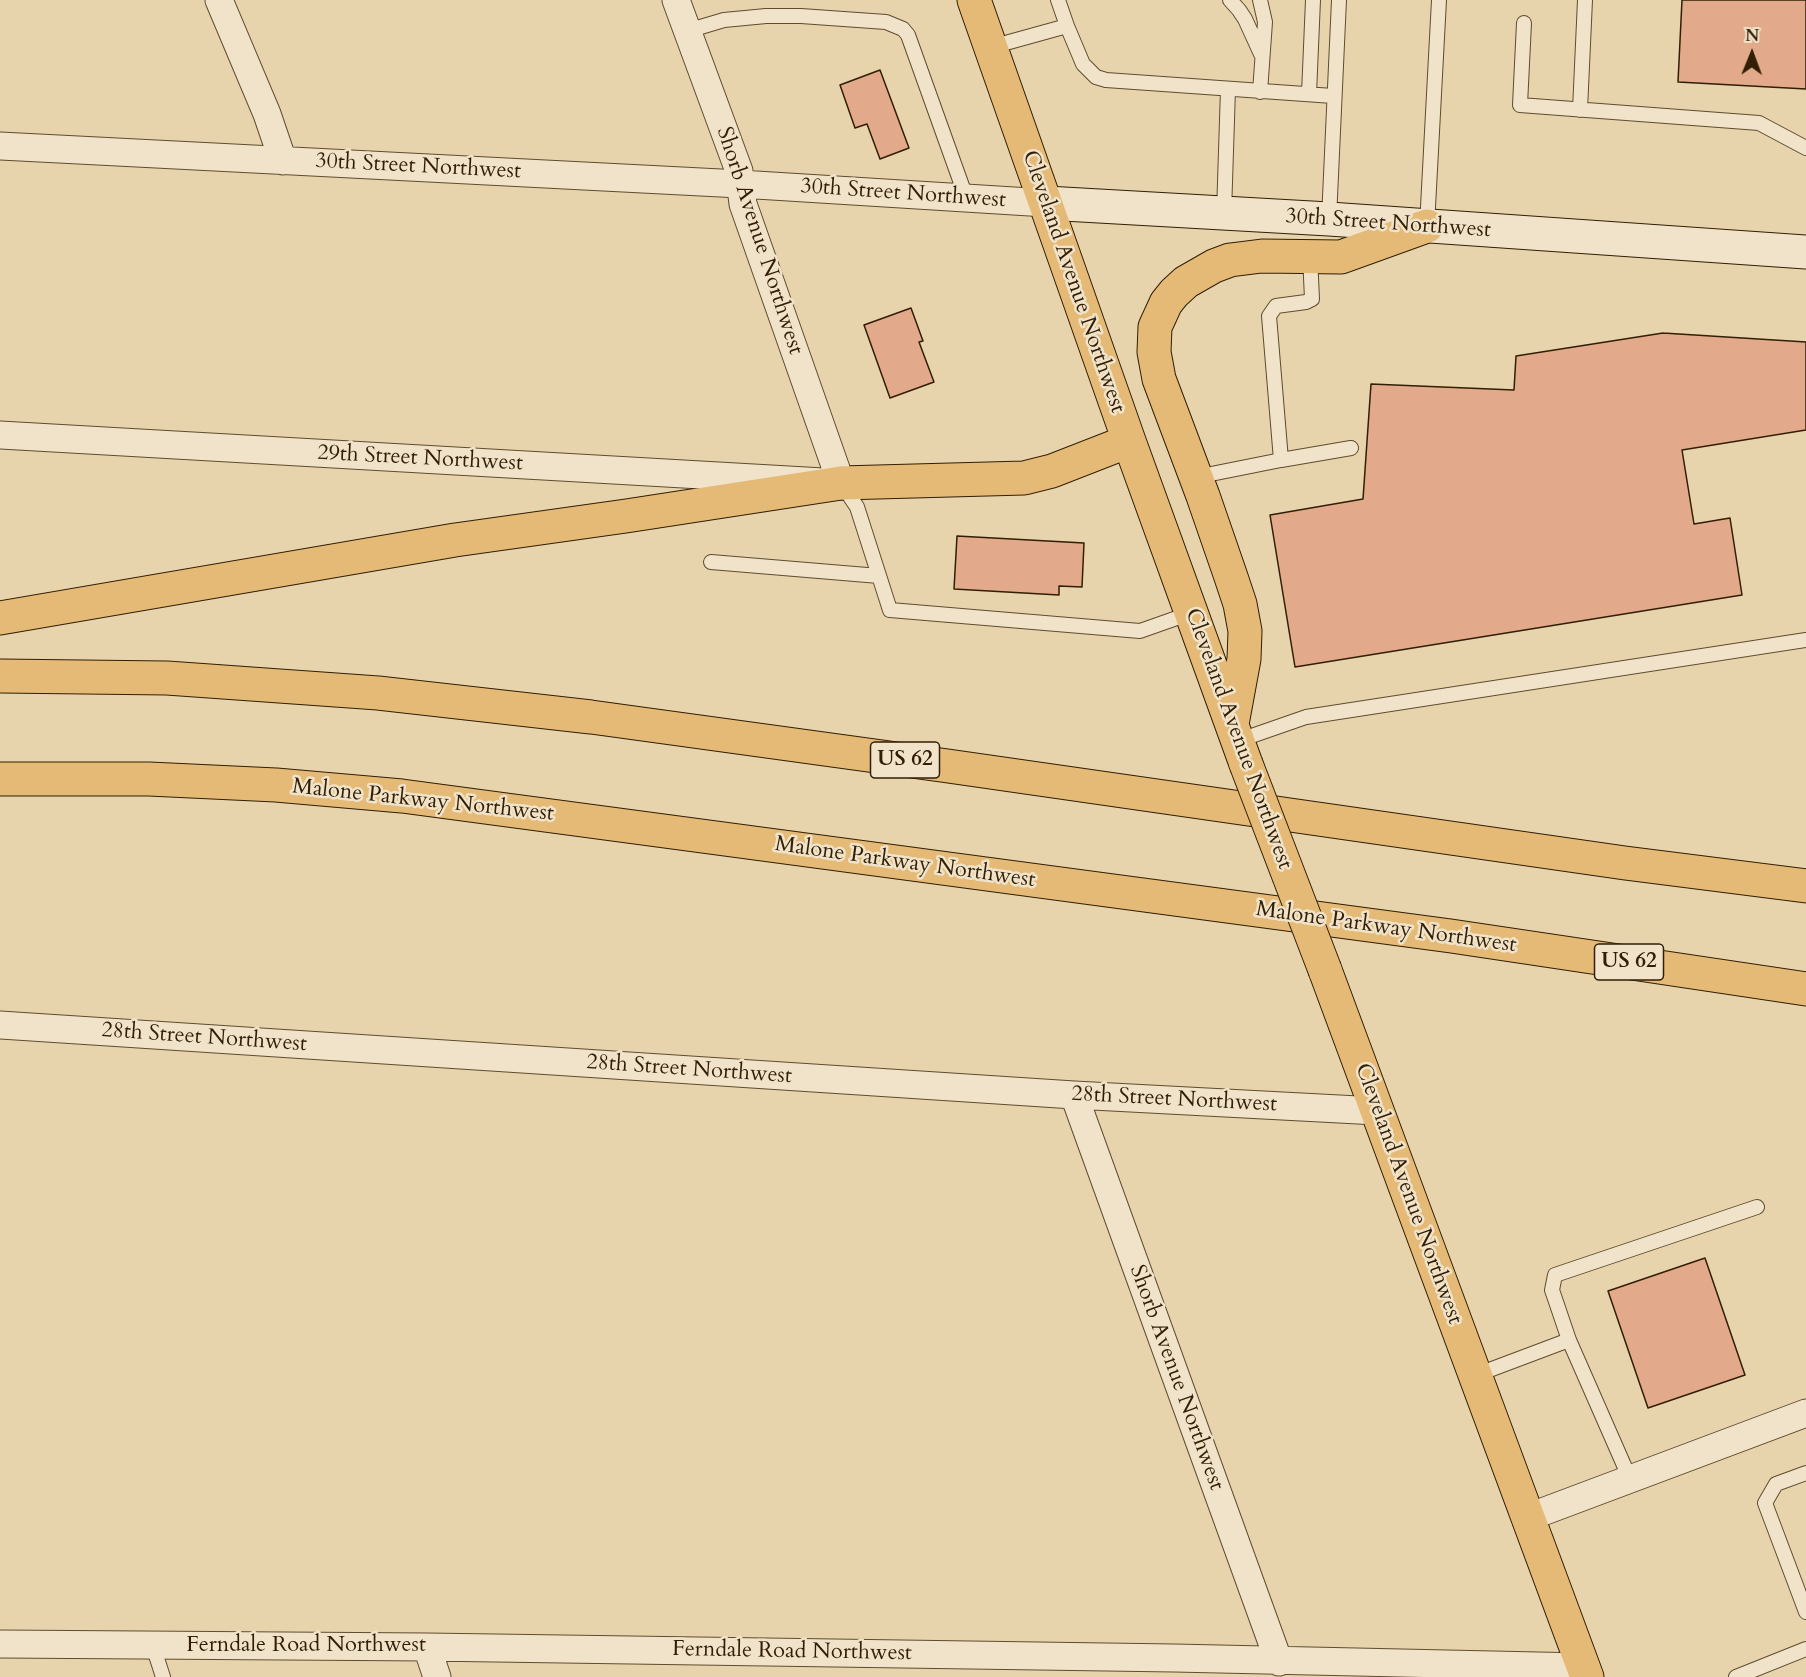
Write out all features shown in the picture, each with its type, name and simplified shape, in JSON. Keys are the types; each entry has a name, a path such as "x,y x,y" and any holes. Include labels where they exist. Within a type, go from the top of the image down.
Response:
{"main road":[{"name":"Cleveland Avenue Northwest","path":"974,0 1238,744 1325,970 1585,1672"},
{"name":"30th Street Northwest","path":"1046,203 1329,219 1806,252"},
{"path":"1238,744 1245,631 1240,604 1196,477 1159,380 1154,352 1155,327 1166,303 1186,282 1199,273 1222,263 1262,256 1341,257 1427,226"},
{"path":"0,618 455,540 841,483 1024,478 1052,471 1129,441"},
{"name":"US 62","path":"0,676 167,678 378,693 591,717 960,767 1625,863 1806,886"},
{"name":"Malone Parkway Northwest","path":"0,779 161,780 276,785 402,796 1451,936 1806,989"}],"street":[{"path":"219,0 267,114 283,161"},
{"name":"Shorb Avenue Northwest","path":"676,0 739,171 743,204 841,483"},
{"name":"30th Street Northwest","path":"0,146 740,184 1046,203"},
{"name":"29th Street Northwest","path":"0,435 841,483"},
{"name":"28th Street Northwest","path":"0,1025 1074,1095 1377,1111"},
{"name":"Shorb Avenue Northwest","path":"1074,1095 1280,1662"},
{"path":"1529,1516 1806,1413"},
{"name":"Ferndale Road Northwest","path":"0,1644 427,1647 1170,1668 1280,1662 1585,1672"},
{"path":"427,1647 437,1677"}],"lane":[{"path":"1058,0 1083,64 1096,78 1116,82 1333,96"},
{"path":"1230,0 1245,19 1262,56"},
{"path":"1260,0 1265,22 1260,92"},
{"path":"1308,94 1313,0"},
{"path":"1329,219 1339,0"},
{"path":"1427,226 1439,0"},
{"path":"1580,110 1585,0"},
{"path":"687,31 724,20 766,16 886,22 903,28 908,35 966,197"},
{"path":"1524,23 1520,105 1759,123 1806,148"},
{"path":"991,47 1067,26"},
{"path":"1224,214 1228,89"},
{"path":"1281,460 1269,316 1276,306 1312,299 1310,256"},
{"path":"1196,477 1351,448"},
{"path":"841,483 857,507 890,610 1140,631 1191,613"},
{"path":"711,562 879,576"},
{"path":"1238,744 1306,717 1806,640"},
{"path":"1630,1479 1569,1340 1552,1290 1555,1275 1757,1207"},
{"path":"1476,1375 1569,1340"},
{"path":"1806,1473 1776,1484 1765,1503 1806,1612"},
{"path":"153,1646 163,1677"},
{"path":"1736,1677 1806,1649"}],"building":[{"path":"1682,0 1806,0 1806,89 1678,82"},
{"path":"880,70 909,148 880,159 867,124 855,128 840,85"},
{"path":"911,308 923,341 919,342 934,382 890,398 864,325"},
{"path":"1663,333 1806,342 1806,430 1682,450 1694,524 1730,518 1742,595 1295,667 1270,515 1363,499 1371,384 1514,390 1516,356"},
{"path":"957,536 1084,543 1082,587 1059,586 1059,595 954,589"},
{"path":"1705,1258 1745,1375 1648,1408 1608,1291"}]}
